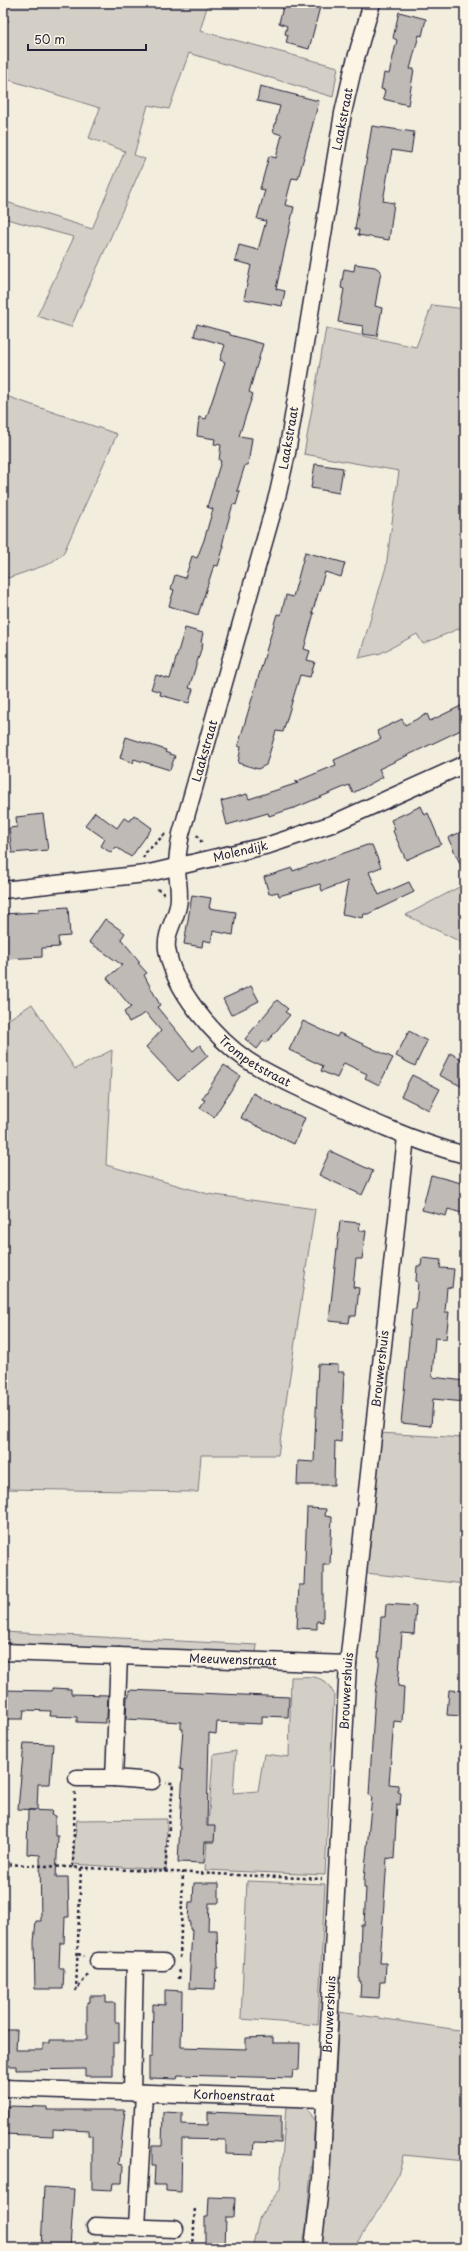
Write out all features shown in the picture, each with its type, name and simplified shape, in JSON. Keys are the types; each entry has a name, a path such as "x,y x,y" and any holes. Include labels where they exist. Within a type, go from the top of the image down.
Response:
{"street":[{"name":"Laakstraat","path":"177,867 181,834 278,493 287,453 343,113 354,65 372,3"},
{"name":"Molendijk","path":"3,890 145,874 305,834 465,764"},
{"name":"Trompetstraat","path":"177,867 178,907 170,928 168,950 182,988 194,1007 210,1027 237,1052 267,1072 406,1136 465,1155"},
{"name":"Brouwershuis","path":"313,2248 321,2179 348,1664 406,1136"},
{"name":"Meeuwenstraat","path":"3,1652 348,1664"},
{"path":"114,1778 119,1656"},
{"path":"77,1778 114,1778 152,1781"},
{"path":"98,1961 164,1962"},
{"path":"135,1962 138,2092 137,2227"},
{"name":"Korhoenstraat","path":"3,2088 324,2099"},
{"path":"95,2226 175,2229"}],"path":[{"path":"143,858 168,829"},
{"path":"178,850 205,845"},
{"path":"140,860 150,855"},
{"path":"73,1867 75,1785 77,1778"},
{"path":"152,1781 173,1783 165,1872"},
{"path":"3,1864 336,1880"},
{"path":"78,1954 98,1961 76,1990 81,1868"},
{"path":"179,1979 183,1872"},
{"path":"194,2248 195,2206"}],"shaded area":[{"path":"3,3 208,3 200,31 338,67 333,97 189,53 169,109 148,105 134,155 145,159 71,327 37,316 74,237 3,218 3,201 92,229 125,151 89,138 100,108 3,78 3,34 9,20 3,18"},
{"path":"432,305 465,309 465,626 423,644 417,634 381,653 359,658 386,567 399,471 304,454 326,328 416,347"},
{"path":"3,395 117,434 63,554 49,564 8,578 3,576"},
{"path":"465,884 465,944 406,915"},
{"path":"32,1004 75,1069 112,1050 106,1165 208,1194 315,1209 278,1455 201,1455 198,1492 3,1489 3,1023"},
{"path":"379,1433 465,1438 465,1584 366,1573"},
{"path":"3,1632 257,1645 256,1654 3,1644"},
{"path":"291,1677 311,1677 321,1679 326,1682 334,1694 325,1875 205,1870 213,1755 236,1751 233,1793 258,1791 264,1754 289,1757"},
{"path":"167,1819 166,1870 72,1864 77,1820"},
{"path":"247,1881 325,1884 318,2025 241,2019"},
{"path":"339,2012 465,2031 465,2161 403,2155 397,2176 391,2188 356,2244 363,2248 322,2248 334,2115"},
{"path":"286,2106 307,2106 315,2122 306,2229 302,2248 252,2248 260,2216 280,2189"}],"building":[{"path":"284,3 321,3 309,49 286,43 288,35 285,34 287,26 279,23"},
{"path":"399,12 426,19 422,36 419,35 410,69 414,69 408,105 383,99 385,90 381,89 384,73 389,74 397,40 393,38"},
{"path":"260,86 319,101 298,179 292,178 285,205 294,207 276,289 285,291 282,306 244,299 251,265 235,261 239,245 258,250 266,221 257,219 265,190 260,189 269,156 276,158 282,135 273,132 280,106 257,101"},
{"path":"372,126 414,132 411,153 392,150 383,201 394,203 389,240 358,235 359,230 355,229"},
{"path":"355,264 375,267 381,271 375,306 382,308 377,336 362,334 363,326 338,322 344,289 341,288 344,269 354,271"},
{"path":"197,324 263,344 249,392 253,394 239,436 252,438 248,465 245,465 237,491 240,491 236,505 233,504 218,566 214,565 198,615 169,606 174,590 171,589 175,575 185,578 192,556 197,558 204,540 213,509 207,507 221,461 219,460 221,445 214,444 215,439 197,436 199,417 206,419 225,362 220,360 225,345 194,336"},
{"path":"315,464 343,468 339,493 311,488"},
{"path":"305,552 345,563 341,577 325,572 312,613 314,613 304,649 310,651 307,660 315,662 310,677 300,675 283,732 276,731 266,765 258,769 238,763 241,747 238,746 277,614 281,615 286,595 293,597"},
{"path":"185,628 203,633 201,642 203,643 189,688 193,689 189,703 160,695 161,692 151,689 156,675 170,679"},
{"path":"465,704 465,728 379,769 383,777 353,793 349,785 297,807 269,816 268,813 227,825 221,801 247,794 249,799 298,783 295,782 336,765 334,760 381,739 377,731 402,719 405,725 427,714 430,721"},
{"path":"126,737 166,750 165,752 175,756 170,770 134,759 133,763 120,758"},
{"path":"421,806 425,815 428,813 441,844 406,860 393,831 395,829 391,820"},
{"path":"95,812 117,828 124,818 130,821 134,815 152,828 131,857 116,847 111,853 101,846 105,839 85,825"},
{"path":"43,814 48,850 12,853 9,828 17,827 16,817"},
{"path":"465,830 465,874 448,838"},
{"path":"367,845 372,845 381,867 369,872 379,895 409,882 414,892 368,914 364,914 363,918 342,914 348,881 322,891 320,884 279,896 278,892 269,894 264,877 292,868 293,871"},
{"path":"192,895 211,898 209,908 236,912 233,935 213,931 211,942 203,940 202,947 184,944"},
{"path":"68,907 70,936 58,937 59,947 42,948 42,957 5,959 3,914 39,912 39,909"},
{"path":"105,919 125,933 121,939 147,973 144,975 160,1005 157,1007 193,1051 200,1045 208,1056 178,1081 146,1047 161,1031 146,1013 129,1022 124,1012 131,1007 107,978 122,965 89,942"},
{"path":"251,986 259,1001 231,1015 223,999"},
{"path":"277,1000 288,1009 285,1012 290,1015 266,1043 263,1041 257,1049 245,1039"},
{"path":"303,1021 337,1037 339,1033 393,1058 379,1085 365,1078 367,1074 344,1063 337,1078 321,1071 323,1066 289,1050"},
{"path":"409,1031 427,1041 415,1066 396,1056"},
{"path":"450,1053 465,1061 465,1088 439,1075"},
{"path":"224,1065 240,1076 214,1117 200,1108 205,1100 202,1099"},
{"path":"412,1075 440,1089 429,1110 401,1096"},
{"path":"253,1093 278,1107 305,1118 294,1144 241,1118"},
{"path":"330,1151 373,1171 362,1195 319,1175"},
{"path":"431,1175 465,1184 465,1214 448,1209 446,1216 422,1210"},
{"path":"340,1221 360,1223 359,1230 366,1231 362,1259 356,1259 353,1287 359,1288 356,1316 350,1316 349,1323 329,1321"},
{"path":"422,1258 441,1260 440,1268 454,1269 452,1288 447,1287 445,1312 449,1312 446,1339 435,1338 432,1377 465,1381 465,1402 433,1399 431,1426 401,1423 412,1309 416,1309 418,1282 416,1281 417,1266 421,1266"},
{"path":"318,1364 338,1365 338,1372 344,1372 341,1442 335,1441 334,1485 297,1485 298,1461 314,1462"},
{"path":"307,1508 326,1509 325,1516 332,1517 330,1565 323,1565 323,1622 317,1621 317,1629 297,1628 299,1585 304,1585"},
{"path":"386,1604 416,1606 414,1634 402,1633 398,1686 404,1687 402,1722 394,1721 389,1784 398,1785 398,1792 401,1793 400,1805 397,1804 394,1859 387,1858 380,1963 386,1963 385,1982 380,1982 379,1998 360,1997 361,1981 359,1981 361,1925 364,1925 366,1888 364,1888 364,1879 372,1796 369,1795 375,1694 380,1658 378,1658 381,1617 385,1617"},
{"path":"52,1688 71,1689 71,1694 108,1695 107,1719 105,1718 105,1723 77,1722 77,1717 50,1716 51,1711 24,1710 23,1719 3,1719 3,1690 52,1691"},
{"path":"129,1690 289,1697 288,1717 262,1716 262,1724 217,1722 216,1734 209,1733 207,1826 215,1826 214,1842 205,1842 204,1863 178,1862 183,1770 180,1769 183,1729 181,1729 181,1722 126,1719 127,1696 129,1696"},
{"path":"449,1690 465,1691 464,1716 447,1715"},
{"path":"24,1743 53,1744 50,1784 38,1784 37,1810 18,1809"},
{"path":"28,1810 52,1811 51,1815 55,1816 55,1836 58,1836 56,1877 68,1877 69,1917 65,1917 64,1943 60,1943 59,1968 64,1968 63,1989 35,1989 34,1942 36,1921 41,1921 40,1855 27,1854"},
{"path":"194,1883 219,1883 219,1903 209,1903 208,1930 217,1930 218,1968 216,1968 215,1989 189,1988 192,1929 190,1929 190,1922 188,1922 189,1902 193,1902"},
{"path":"165,1990 182,1991 181,2047 246,2049 246,2038 273,2037 273,2043 300,2043 299,2070 293,2070 292,2078 178,2075 177,2079 149,2078 149,2057 152,2057 153,2004 165,2005"},
{"path":"90,1996 106,1996 106,2003 115,2003 115,2022 119,2022 119,2043 113,2043 113,2076 85,2076 85,2069 16,2070 16,2066 3,2066 3,2030 17,2030 16,2050 43,2050 43,2043 50,2043 50,2040 87,2040 87,2002 90,2002"},
{"path":"7,2106 47,2107 47,2110 125,2110 119,2164 123,2165 122,2183 113,2183 112,2190 92,2189 92,2136 89,2135 89,2131 53,2129 53,2136 3,2134 3,2118 7,2118"},
{"path":"163,2112 182,2113 182,2124 208,2125 208,2112 281,2115 281,2143 254,2142 253,2155 226,2154 226,2140 182,2139 181,2192 166,2191 166,2185 154,2185 155,2166 152,2166 152,2146 162,2146"},
{"path":"44,2187 74,2189 70,2248 41,2248"},
{"path":"209,2197 235,2198 234,2217 226,2217 225,2248 207,2248 207,2244 205,2244 205,2217 208,2217"}]}
